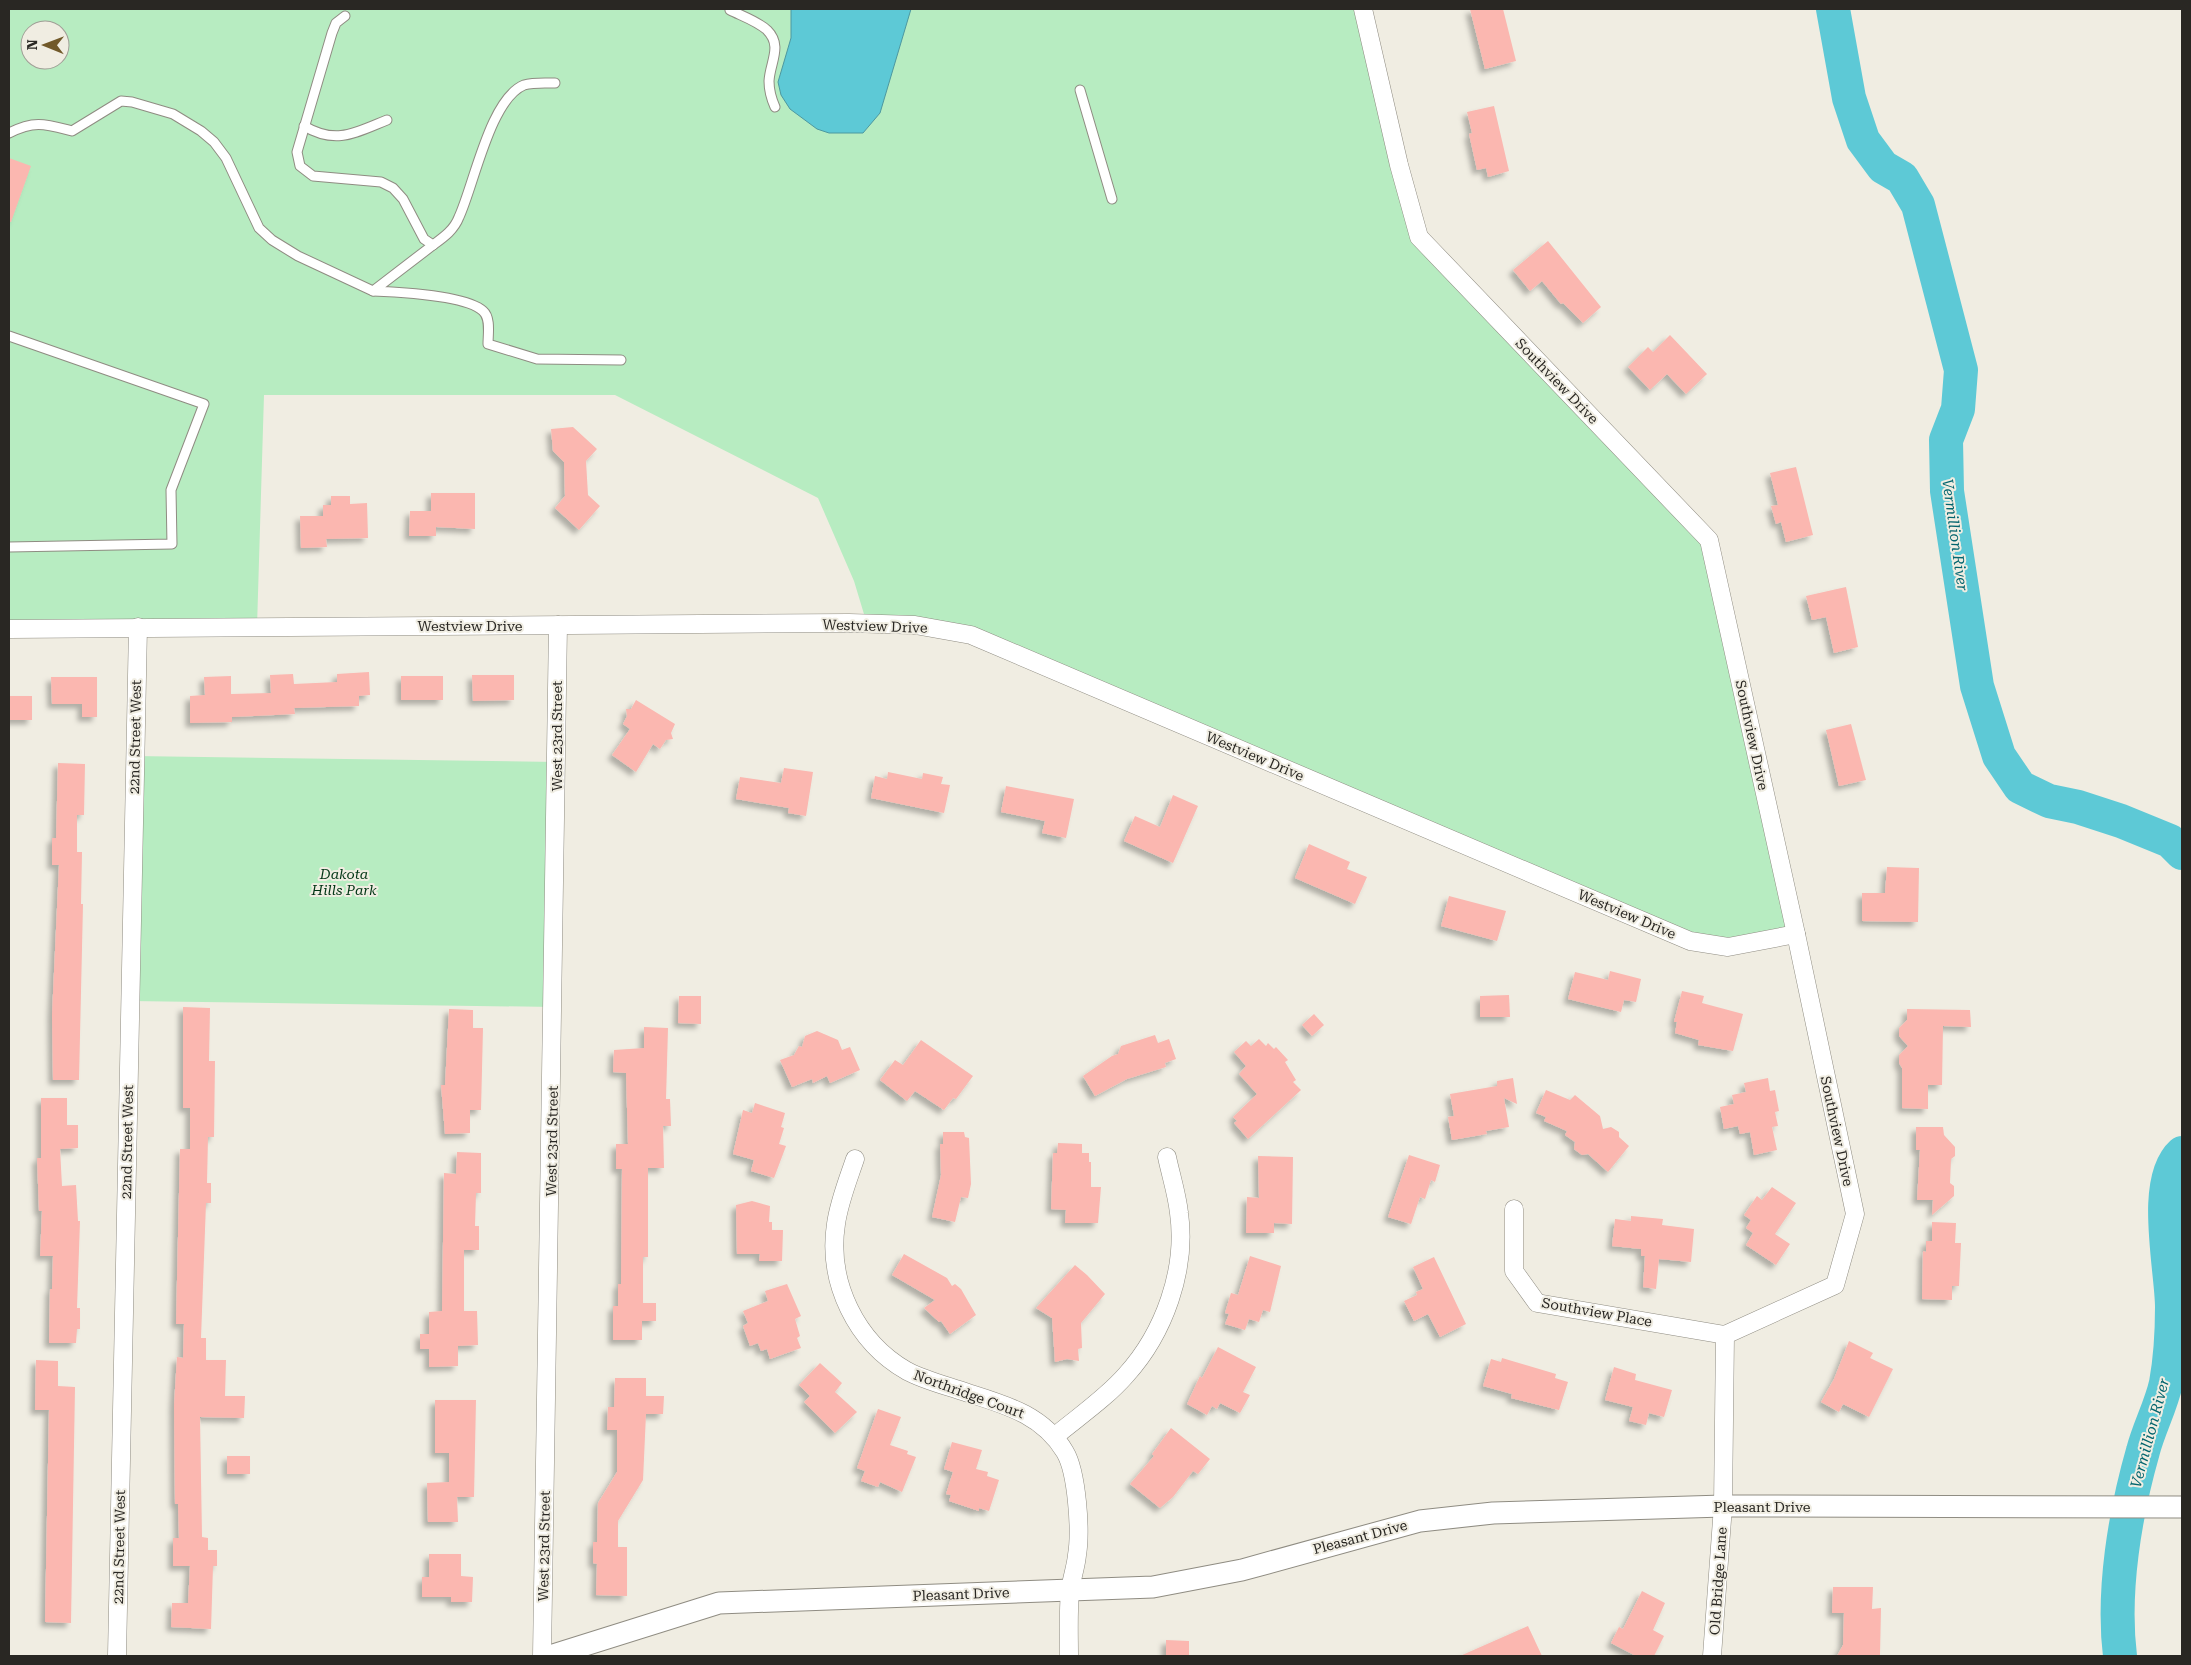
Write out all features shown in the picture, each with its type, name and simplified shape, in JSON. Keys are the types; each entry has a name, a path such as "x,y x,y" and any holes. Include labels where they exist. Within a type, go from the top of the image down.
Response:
{"street":[{"name":"Southview Drive","path":"1363,9 1399,164 1419,237 1709,540 1796,934 1855,1214 1835,1285 1725,1335"},
{"name":"Westview Drive","path":"9,629 849,623 915,625 971,635 1690,941 1728,947 1796,934"},
{"name":"West 23rd Street","path":"542,1656 558,625"},
{"name":"22nd Street West","path":"117,1656 138,627"},
{"path":"1054,1437 1127,1375 1144,1352 1165,1314 1177,1272 1180,1228 1167,1157"},
{"name":"Northridge Court","path":"854,1159 836,1223 834,1250 840,1289 858,1325 885,1355 908,1371 1023,1412 1046,1427 1065,1452 1076,1484 1078,1553 1070,1590 1069,1656"},
{"name":"Southview Place","path":"1514,1209 1514,1271 1537,1303 1725,1335"},
{"path":"1723,1506 1725,1335"},
{"name":"Pleasant Drive","path":"550,1656 719,1603 1153,1587 1242,1570 1420,1521 1494,1513 1723,1506 2182,1507"},
{"name":"Old Bridge Lane","path":"1712,1656 1723,1506"}],"lane":[{"path":"730,10 758,23 775,40 776,46 769,79 769,93 775,107"},
{"path":"346,16 336,23 332,33 297,152 300,166 313,176 382,182 393,188 403,199 424,239 433,245"},
{"path":"373,291 450,232 459,218 494,122 510,94 523,86 534,83 555,83"},
{"path":"1080,90 1112,199"},
{"path":"9,133 24,125 39,123 72,131 121,101 132,102 173,114 201,130 220,150 249,204 259,228 272,240 298,256 373,291 428,295 463,302 483,310 488,318 488,344 537,359 621,360"},
{"path":"304,126 319,135 348,136 387,120"},
{"path":"9,336 204,404 171,490 172,544 9,547"}],"green space":[{"path":"9,9 1363,9 1419,237 1709,540 1796,934 1728,947 971,635 867,624 854,581 818,498 615,395 264,395 257,627 9,629"},
{"name":"Dakota Hills Park","path":"134,756 557,762 554,1007 130,1001"}],"water":[{"path":"791,9 911,9 880,113 863,133 829,133 817,129 790,109 781,95 778,82 791,38"}],"building":[{"path":"1470,9 1503,9 1516,61 1485,69"},
{"path":"1494,106 1509,171 1488,177 1486,168 1477,170 1469,134 1472,133 1467,112"},
{"path":"9,158 31,166 11,222 9,222"},
{"path":"1548,241 1601,307 1583,323 1563,303 1561,304 1542,281 1530,291 1513,270"},
{"path":"1670,335 1707,374 1686,394 1667,374 1650,390 1628,367 1648,347 1653,352"},
{"path":"573,427 597,449 586,461 588,495 600,506 579,530 555,508 565,496 564,462 553,451 551,429"},
{"path":"1796,467 1813,535 1786,542 1781,522 1776,524 1771,506 1778,505 1770,473"},
{"path":"431,493 475,493 475,529 436,527 436,536 409,536 410,511 431,511"},
{"path":"331,496 350,496 350,504 367,503 368,538 326,539 327,547 301,548 300,516 323,516 323,505 331,505"},
{"path":"1846,587 1858,647 1834,653 1826,617 1812,620 1806,596"},
{"path":"369,672 370,695 359,696 359,706 294,708 295,714 232,717 232,722 190,723 190,696 205,695 204,677 231,676 231,694 271,693 270,675 293,674 294,684 337,682 337,674"},
{"path":"472,675 514,675 514,700 473,701"},
{"path":"401,676 443,676 443,700 401,700"},
{"path":"51,677 97,677 97,717 82,717 82,704 52,704"},
{"path":"9,696 32,696 32,720 9,720"},
{"path":"636,700 675,724 671,733 673,739 666,740 660,749 653,744 636,772 612,755 630,729 623,724 627,716 626,709 631,709"},
{"path":"1851,724 1866,780 1839,786 1826,730"},
{"path":"58,763 85,764 84,815 77,815 77,852 82,852 81,904 83,904 79,1080 53,1080 52,1015 59,865 52,865 52,838 56,838"},
{"path":"784,768 813,772 806,816 788,813 789,808 736,799 740,777 781,783"},
{"path":"888,772 922,779 923,773 943,777 941,784 950,785 944,813 871,798 875,776 887,779"},
{"path":"1006,786 1074,799 1066,838 1042,833 1045,821 1001,812"},
{"path":"1173,795 1198,806 1173,863 1124,841 1135,816 1160,827"},
{"path":"1309,844 1350,862 1347,869 1367,877 1355,904 1295,878"},
{"path":"1887,867 1919,868 1918,922 1862,921 1862,893 1885,893"},
{"path":"1449,896 1506,911 1497,941 1441,926"},
{"path":"1610,971 1641,979 1636,1002 1624,1000 1621,1012 1568,999 1575,972 1608,980"},
{"path":"1682,991 1704,996 1702,1003 1743,1014 1733,1051 1698,1045 1699,1040 1675,1033 1677,1022 1674,1022"},
{"path":"1509,995 1510,1017 1480,1017 1480,996"},
{"path":"679,996 701,996 701,1024 678,1023"},
{"path":"183,1007 210,1008 209,1061 215,1061 214,1137 208,1137 207,1183 211,1183 211,1203 206,1203 201,1338 206,1338 206,1360 226,1360 225,1396 245,1396 244,1418 200,1417 202,1537 208,1538 208,1550 217,1550 217,1566 213,1566 211,1629 171,1627 172,1603 188,1603 190,1566 173,1566 173,1538 179,1538 178,1504 175,1504 174,1405 177,1357 183,1358 184,1324 176,1324 180,1149 190,1149 190,1108 183,1108"},
{"path":"449,1009 473,1010 473,1028 483,1028 481,1110 470,1110 470,1133 445,1134 441,1085 445,1085"},
{"path":"1907,1009 1970,1010 1971,1027 1943,1026 1942,1085 1928,1085 1928,1109 1902,1108 1902,1068 1899,1063 1899,1055 1908,1046 1899,1036 1899,1028 1907,1020"},
{"path":"1314,1014 1324,1025 1312,1036 1302,1025"},
{"path":"644,1027 668,1028 666,1099 670,1099 671,1126 663,1126 664,1168 648,1168 648,1257 643,1257 643,1303 656,1303 656,1321 642,1321 642,1340 613,1340 613,1306 618,1306 618,1284 621,1284 622,1169 616,1169 616,1144 628,1144 626,1073 613,1072 614,1050 644,1048"},
{"path":"817,1031 838,1040 842,1050 850,1047 860,1070 830,1083 827,1076 813,1083 812,1079 792,1087 780,1060 794,1055 799,1046 802,1047 805,1036"},
{"path":"1155,1035 1158,1043 1169,1039 1176,1059 1165,1063 1166,1067 1127,1079 1095,1096 1083,1076 1118,1054 1121,1046"},
{"path":"1259,1039 1266,1046 1268,1043 1274,1049 1276,1047 1288,1060 1285,1062 1296,1080 1293,1082 1301,1090 1248,1139 1234,1123 1237,1121 1233,1117 1257,1094 1239,1074 1246,1066 1234,1052 1246,1041 1251,1046"},
{"path":"921,1040 973,1076 956,1099 953,1098 944,1110 915,1091 907,1101 880,1080 895,1060 903,1065"},
{"path":"1513,1078 1517,1104 1504,1098 1509,1127 1486,1131 1487,1134 1452,1140 1448,1117 1454,1116 1450,1094 1497,1086 1497,1081"},
{"path":"1768,1078 1770,1091 1775,1090 1779,1111 1775,1112 1778,1126 1772,1127 1777,1150 1754,1155 1750,1132 1740,1134 1738,1126 1724,1129 1720,1107 1734,1104 1732,1095 1746,1092 1744,1083"},
{"path":"1546,1090 1570,1100 1575,1095 1600,1116 1603,1129 1611,1127 1619,1132 1619,1137 1629,1146 1608,1172 1588,1154 1582,1155 1574,1149 1575,1142 1565,1135 1567,1131 1544,1121 1546,1117 1536,1113"},
{"path":"41,1098 67,1098 67,1125 78,1125 78,1148 60,1149 62,1186 76,1185 78,1221 80,1221 77,1308 80,1308 80,1329 77,1329 76,1343 49,1343 53,1256 40,1256 42,1211 39,1211 37,1158 41,1158"},
{"path":"755,1103 785,1113 781,1127 784,1128 779,1144 786,1146 774,1178 751,1171 754,1160 733,1154 743,1110 752,1113"},
{"path":"1916,1127 1943,1127 1944,1135 1955,1147 1955,1156 1951,1159 1950,1183 1954,1186 1954,1196 1932,1215 1933,1200 1917,1200 1920,1150 1916,1150"},
{"path":"943,1132 964,1132 965,1137 969,1138 971,1184 968,1198 961,1197 955,1222 932,1217 941,1175 940,1144 943,1144"},
{"path":"1058,1143 1082,1144 1082,1153 1089,1153 1091,1187 1101,1187 1098,1223 1065,1223 1066,1210 1051,1209 1053,1153 1057,1153"},
{"path":"457,1152 481,1153 481,1193 476,1193 475,1226 479,1226 479,1250 464,1250 464,1311 477,1311 478,1345 458,1346 458,1366 429,1367 429,1349 420,1349 420,1334 429,1334 429,1312 442,1311 444,1173 456,1174"},
{"path":"1409,1155 1440,1165 1435,1182 1431,1180 1425,1199 1420,1197 1411,1224 1388,1217"},
{"path":"1258,1156 1293,1157 1292,1224 1274,1223 1274,1233 1246,1233 1247,1197 1259,1198"},
{"path":"1772,1187 1796,1203 1775,1234 1790,1244 1776,1265 1746,1245 1753,1233 1746,1228 1751,1220 1744,1215 1757,1196 1762,1200"},
{"path":"752,1201 770,1206 769,1222 772,1222 772,1230 783,1230 782,1261 759,1261 760,1254 737,1254 736,1205"},
{"path":"1631,1216 1663,1219 1662,1225 1694,1229 1691,1262 1659,1259 1656,1289 1643,1287 1645,1256 1641,1256 1641,1249 1612,1246 1615,1219 1631,1221"},
{"path":"1932,1222 1956,1223 1955,1243 1961,1243 1959,1286 1952,1286 1952,1300 1922,1299 1923,1251 1926,1252 1926,1241 1932,1241"},
{"path":"904,1254 947,1278 952,1286 955,1284 961,1289 976,1315 950,1334 941,1321 939,1322 924,1308 935,1300 892,1275"},
{"path":"1250,1256 1281,1266 1270,1312 1263,1310 1259,1322 1249,1319 1245,1330 1225,1324 1229,1314 1225,1313 1231,1293 1238,1295"},
{"path":"1434,1257 1466,1324 1440,1337 1428,1314 1414,1321 1404,1301 1417,1295 1416,1292 1423,1289 1413,1267"},
{"path":"1075,1265 1105,1294 1081,1323 1082,1348 1078,1349 1079,1361 1067,1359 1055,1362 1052,1318 1036,1308"},
{"path":"787,1284 801,1316 795,1319 800,1336 797,1338 801,1348 770,1359 767,1349 761,1351 758,1343 750,1346 743,1326 748,1323 743,1311 768,1301 765,1291"},
{"path":"1849,1341 1873,1353 1870,1358 1893,1369 1869,1417 1843,1404 1839,1412 1821,1402 1834,1379"},
{"path":"1218,1347 1256,1367 1243,1392 1250,1395 1240,1413 1220,1403 1217,1409 1212,1406 1207,1415 1187,1404 1200,1376 1202,1378"},
{"path":"1502,1358 1556,1374 1555,1378 1568,1382 1559,1410 1511,1398 1512,1394 1483,1386 1491,1359 1501,1362"},
{"path":"36,1360 58,1361 58,1386 75,1387 71,1623 45,1622 49,1410 35,1410"},
{"path":"820,1363 842,1383 835,1392 857,1412 835,1433 804,1402 810,1396 799,1385"},
{"path":"1614,1367 1636,1374 1635,1380 1672,1390 1664,1417 1649,1413 1646,1425 1629,1421 1633,1407 1605,1400"},
{"path":"615,1378 646,1378 646,1396 664,1396 663,1414 646,1414 643,1480 618,1521 618,1547 627,1547 627,1596 596,1595 597,1564 593,1563 593,1542 597,1542 598,1503 617,1472 617,1430 607,1430 608,1407 614,1407"},
{"path":"435,1400 476,1400 474,1497 457,1497 458,1522 428,1522 427,1483 449,1482 449,1453 435,1453"},
{"path":"878,1409 901,1417 890,1445 908,1451 907,1454 916,1457 902,1492 880,1482 878,1487 861,1481 865,1471 857,1468"},
{"path":"1171,1428 1210,1459 1198,1474 1193,1471 1173,1497 1160,1508 1130,1484 1154,1456 1152,1454"},
{"path":"952,1442 982,1450 976,1469 988,1472 987,1476 999,1480 989,1511 979,1508 979,1511 949,1501 951,1495 946,1494 953,1472 944,1469"},
{"path":"227,1456 250,1456 250,1474 227,1474"},
{"path":"429,1554 461,1554 461,1576 473,1577 472,1602 451,1602 451,1597 422,1597 422,1577 429,1577"},
{"path":"1833,1587 1873,1587 1872,1609 1881,1608 1880,1655 1837,1656 1843,1645 1844,1613 1832,1613"},
{"path":"1642,1591 1665,1603 1653,1630 1664,1636 1654,1656 1636,1656 1611,1643 1619,1627 1623,1629"},
{"path":"1528,1626 1542,1656 1460,1656"},
{"path":"1166,1640 1189,1641 1189,1656 1166,1656"}],"waterway":[{"name":"Vermillion River","path":"1833,9 1849,98 1863,140 1883,167 1902,178 1918,205 1961,370 1958,409 1946,440 1947,491 1977,686 1999,756 2020,787 2049,801 2078,807 2121,821 2170,841 2182,853"},
{"name":"Vermillion River","path":"2120,1656 2118,1631 2119,1579 2126,1526 2137,1475 2146,1442 2164,1392 2169,1365 2172,1307 2165,1227 2165,1204 2167,1184 2173,1166 2182,1153"}]}
